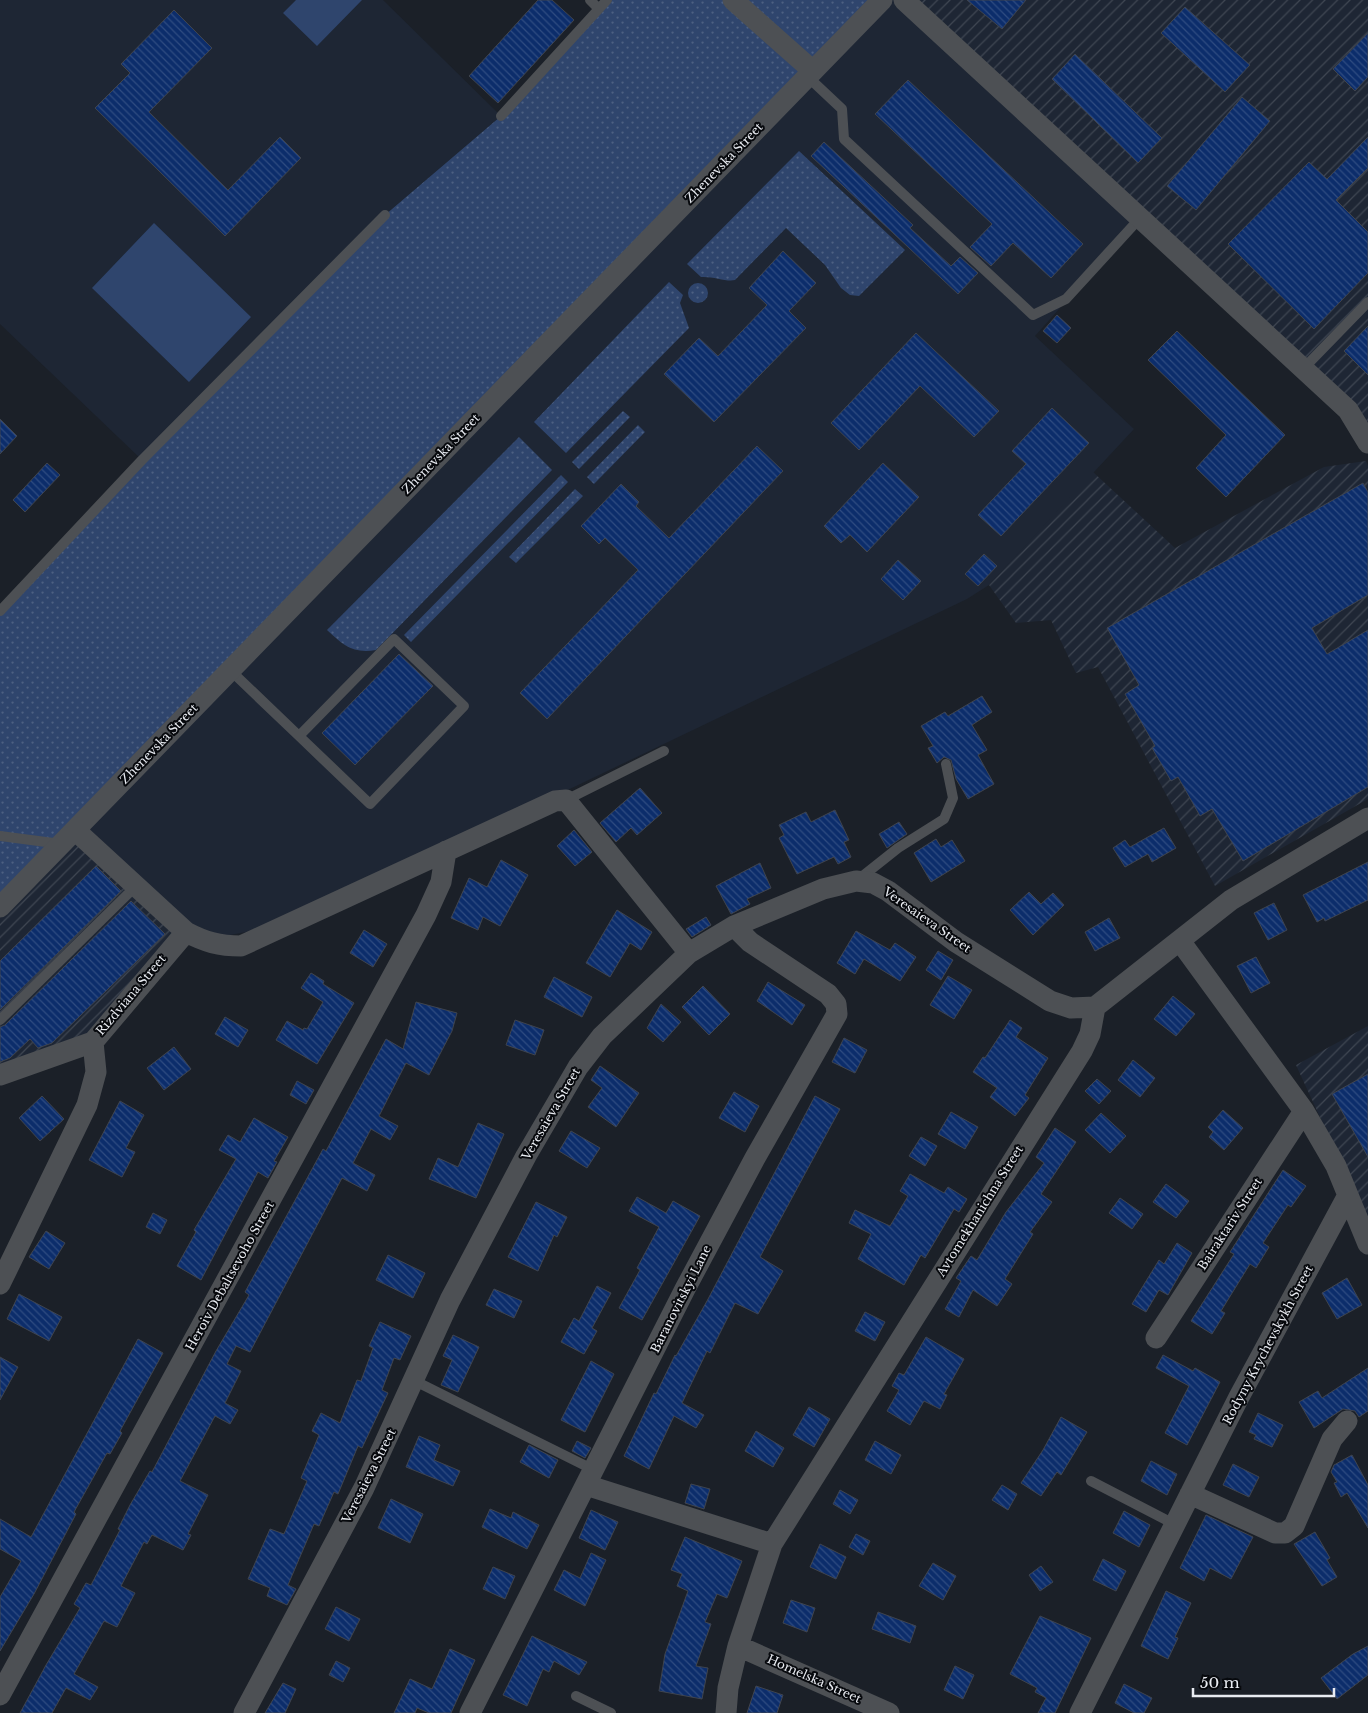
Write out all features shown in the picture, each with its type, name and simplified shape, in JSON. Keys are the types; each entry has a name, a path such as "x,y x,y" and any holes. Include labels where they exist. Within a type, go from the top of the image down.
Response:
{"street":[{"path":"733,0 810,74"},
{"name":"Zhenevska Street","path":"0,907 882,0"},
{"path":"904,0 1348,410 1368,443"},
{"path":"68,837 135,887 186,932 202,941 219,946 241,946 555,801 566,800 688,952"},
{"path":"1095,1007 1231,900 1368,818"},
{"name":"Heroiv Debaltsevoho Street","path":"0,1695 426,915 440,882 446,851"},
{"name":"Veresaieva Street","path":"244,1713 364,1488 415,1381 450,1300 526,1156 578,1066 602,1036 688,952 734,926 823,889 856,882 873,884 888,891 956,942 1050,1001 1071,1008 1095,1007"},
{"name":"Baranovitskyi Lane","path":"470,1713 685,1289 750,1167 837,1014 836,1004 828,994 750,942 734,926"},
{"name":"Rizdviana Street","path":"0,1284 87,1105 96,1072 93,1042 186,932"},
{"path":"1180,941 1304,1110 1336,1166 1347,1197 1368,1244"},
{"name":"Avtomekhanichna Street","path":"726,1713 728,1688 738,1646 772,1544 1082,1051 1090,1034 1095,1007"},
{"path":"0,1075 93,1042"},
{"name":"Bairaktariv Street","path":"1156,1338 1304,1110"},
{"name":"Rodyny Krychevskykh Street","path":"1080,1713 1174,1524 1347,1197"},
{"path":"1190,1494 1275,1533 1285,1533 1294,1526 1332,1439 1347,1421"},
{"path":"590,1478 772,1544"},
{"name":"Homelska Street","path":"738,1646 889,1713"}],"lane":[{"path":"590,0 599,9"},
{"path":"501,116 607,0"},
{"path":"810,74 842,110 844,139 1034,315 1066,300 1140,218"},
{"path":"0,610 142,460 385,215"},
{"path":"1303,369 1368,302"},
{"path":"230,670 370,804 464,706 394,639 299,736"},
{"path":"566,800 664,751"},
{"path":"856,882 898,848 944,819 953,798 946,764"},
{"path":"0,836 68,837"},
{"path":"0,1020 135,887"},
{"path":"415,1381 590,1478"},
{"path":"1091,1481 1174,1524"},
{"path":"576,1696 611,1713"}],"shaded area":[{"path":"0,0 383,0 501,116 385,215 142,460 0,324"},
{"path":"296,0 362,0 317,46 283,13"},
{"path":"607,0 882,0 0,907 0,611 385,215 501,116"},
{"path":"882,0 904,0 1140,218 1035,336 1134,429 989,585 967,599 413,864 304,912 246,932 225,936 186,932 75,830"},
{"path":"904,0 1368,0 1368,443"},
{"path":"799,151 905,250 859,296 850,295 841,288 825,265 786,228 735,280 701,277 687,264"},
{"path":"154,223 251,317 189,382 92,288"},
{"path":"669,282 683,295 680,303 689,328 566,453 534,422"},
{"path":"694,283 702,283 708,289 708,297 702,303 694,303 688,297 688,289"},
{"path":"623,411 630,417 579,469 572,462"},
{"path":"638,425 645,432 594,484 587,477"},
{"path":"519,437 552,470 376,650 361,651 349,647 327,630"},
{"path":"1366,461 1368,466 1368,799 1215,886 1098,667 1076,673 1051,620 1016,623 989,585 1093,472 1175,548 1324,467"},
{"path":"561,475 568,482 411,642 404,635"},
{"path":"575,489 583,496 516,563 509,557"},
{"path":"75,830 186,932 93,1042 0,1075 0,907"},
{"path":"1368,1026 1368,1222 1296,1065"}],"building":[{"path":"538,0 552,0 574,20 498,103 469,76"},
{"path":"967,0 1026,0 1002,29"},
{"path":"1185,7 1250,65 1225,92 1161,33"},
{"path":"174,10 212,48 149,112 228,190 280,137 301,158 225,236 95,108 130,73 121,64"},
{"path":"1368,33 1368,77 1355,91 1333,69"},
{"path":"1075,54 1162,138 1138,163 1052,79"},
{"path":"908,80 1083,244 1051,278 1013,243 991,266 970,247 992,224 875,114"},
{"path":"1242,97 1270,121 1196,210 1167,186"},
{"path":"1368,137 1368,168 1336,200 1368,232 1368,273 1314,329 1228,244 1309,162 1327,179"},
{"path":"824,142 913,225 910,228 951,266 960,257 978,273 958,294 811,156"},
{"path":"783,251 816,283 789,311 806,328 714,422 664,374 699,338 718,356 767,305 749,288"},
{"path":"1057,315 1071,328 1057,343 1043,331"},
{"path":"1368,326 1368,375 1344,351"},
{"path":"1177,331 1285,435 1226,497 1196,468 1226,435 1148,360"},
{"path":"916,333 999,411 974,437 920,386 859,450 831,423"},
{"path":"1052,408 1089,443 1001,536 978,515 1026,464 1012,451"},
{"path":"0,419 17,436 0,454"},
{"path":"757,446 783,471 547,719 520,693 638,570 605,538 599,544 581,526 621,484 639,502 636,506 669,538"},
{"path":"47,463 60,475 25,512 13,500"},
{"path":"883,463 919,497 867,552 850,535 841,543 824,526"},
{"path":"1363,483 1368,492 1368,595 1312,628 1327,654 1368,630 1368,787 1243,861 1212,809 1200,816 1178,777 1171,781 1152,748 1155,746 1125,694 1139,685 1107,628"},
{"path":"984,554 997,566 978,586 965,574"},
{"path":"898,560 921,581 903,600 881,579"},
{"path":"399,654 433,686 355,765 322,733"},
{"path":"982,696 992,712 972,725 987,750 978,755 994,784 968,799 956,779 951,760 944,757 937,763 928,748 933,746 921,726 945,712 948,716"},
{"path":"640,788 662,813 637,835 631,828 616,842 600,823"},
{"path":"835,810 849,840 844,842 851,857 838,864 834,857 797,874 779,838 784,835 779,825 806,812 811,822"},
{"path":"899,822 907,834 887,848 879,834"},
{"path":"1164,828 1176,848 1152,862 1148,854 1125,867 1113,848 1125,840 1130,847"},
{"path":"574,830 592,852 575,866 557,846"},
{"path":"936,839 941,847 952,840 965,861 931,882 914,853"},
{"path":"501,860 528,875 500,926 483,917 478,930 451,918 469,878 487,887"},
{"path":"1368,862 1368,900 1325,921 1324,918 1317,922 1303,895"},
{"path":"760,863 771,888 747,899 750,904 731,914 716,886"},
{"path":"96,866 121,891 0,1010 0,961"},
{"path":"1029,892 1041,904 1053,893 1064,905 1033,935 1010,910"},
{"path":"131,901 165,934 52,1043 38,1048 30,1039 10,1058 0,1062 0,1027 5,1025"},
{"path":"1274,903 1287,930 1268,940 1254,913"},
{"path":"617,910 652,932 641,950 630,943 610,977 586,963"},
{"path":"706,917 711,925 692,937 686,929"},
{"path":"1109,918 1120,938 1095,951 1085,932"},
{"path":"364,930 387,944 373,967 350,953"},
{"path":"856,931 890,950 895,943 916,957 900,981 864,959 855,974 837,963"},
{"path":"938,951 953,960 941,980 926,970"},
{"path":"1256,957 1270,983 1251,993 1237,966"},
{"path":"311,973 324,981 323,984 354,1003 317,1064 276,1040 287,1021 303,1030 304,1028 307,1029 323,1002 301,988"},
{"path":"948,976 972,990 954,1019 930,1005"},
{"path":"554,977 592,997 582,1017 544,997"},
{"path":"768,982 805,1005 792,1025 757,1001"},
{"path":"703,986 730,1014 709,1035 682,1007"},
{"path":"1173,996 1195,1014 1176,1036 1154,1019"},
{"path":"416,1002 457,1013 452,1031 429,1075 406,1063 379,1116 398,1126 390,1140 371,1129 353,1163 375,1175 367,1191 342,1178 250,1352 236,1346 227,1364 241,1371 225,1403 238,1410 230,1424 215,1416 180,1481 208,1495 188,1534 191,1535 183,1550 152,1535 147,1544 144,1542 121,1586 135,1593 117,1627 104,1621 74,1674 98,1687 90,1700 66,1688 52,1713 20,1713 80,1608 74,1604 86,1583 91,1585 120,1530 118,1529 130,1505 150,1471 152,1472 216,1351 249,1295 245,1292 323,1149 326,1151 386,1039 403,1049"},
{"path":"661,1004 681,1022 663,1042 647,1028"},
{"path":"225,1017 248,1030 238,1047 215,1034"},
{"path":"515,1020 544,1030 535,1055 506,1045"},
{"path":"1010,1020 1022,1028 1016,1037 1048,1058 1025,1095 1029,1098 1015,1116 990,1097 997,1088 973,1072 983,1057 985,1058"},
{"path":"844,1038 867,1050 855,1073 832,1062"},
{"path":"174,1047 191,1069 164,1090 147,1068"},
{"path":"1133,1060 1155,1078 1140,1097 1118,1080"},
{"path":"600,1066 639,1093 616,1127 588,1107 602,1088 591,1080"},
{"path":"1368,1074 1368,1157 1332,1094"},
{"path":"1097,1079 1111,1091 1099,1104 1085,1091"},
{"path":"297,1081 314,1090 306,1104 290,1095"},
{"path":"734,1092 759,1106 745,1132 719,1118"},
{"path":"42,1096 64,1119 40,1141 19,1118"},
{"path":"815,1096 840,1109 760,1257 783,1271 758,1314 735,1303 710,1353 707,1351 682,1403 704,1415 696,1428 674,1416 649,1469 624,1456 654,1393 656,1394 675,1355 707,1301"},
{"path":"120,1101 144,1115 126,1148 135,1152 122,1177 89,1160"},
{"path":"1223,1110 1243,1128 1224,1150 1209,1137 1213,1132 1208,1127"},
{"path":"951,1112 978,1127 965,1149 938,1134"},
{"path":"1101,1113 1126,1136 1110,1153 1085,1130"},
{"path":"254,1118 288,1137 274,1161 277,1162 268,1178 258,1172 201,1280 177,1266 196,1232 194,1230 236,1159 219,1150 228,1135 240,1142"},
{"path":"478,1123 504,1134 476,1198 429,1179 438,1158 458,1167"},
{"path":"1055,1128 1076,1142 1041,1194 1052,1202 1030,1232 1033,1234 1005,1279 1012,1284 997,1306 973,1290 959,1317 945,1309 961,1281 956,1278 971,1256 977,1260 1006,1212 1044,1163 1036,1157"},
{"path":"571,1131 600,1148 587,1168 559,1151"},
{"path":"921,1137 937,1146 925,1166 909,1156"},
{"path":"1283,1170 1306,1186 1291,1207 1288,1205 1263,1243 1269,1247 1256,1268 1250,1264 1221,1311 1225,1313 1212,1334 1191,1321 1234,1254 1230,1252"},
{"path":"910,1174 944,1193 948,1187 967,1199 959,1212 954,1209 925,1258 921,1255 904,1285 858,1259 871,1234 849,1223 855,1210 890,1226 908,1196 900,1191"},
{"path":"1166,1184 1189,1201 1176,1218 1153,1202"},
{"path":"637,1197 666,1213 673,1201 700,1216 642,1320 619,1308 640,1270 637,1268 659,1227 629,1211"},
{"path":"1120,1198 1143,1214 1132,1229 1109,1213"},
{"path":"536,1202 567,1217 557,1237 554,1235 538,1271 508,1257"},
{"path":"153,1213 167,1220 160,1234 146,1227"},
{"path":"46,1231 65,1243 49,1269 29,1257"},
{"path":"1177,1243 1192,1253 1168,1295 1159,1290 1146,1312 1132,1304 1159,1260 1164,1264"},
{"path":"388,1255 425,1273 413,1298 376,1280"},
{"path":"1347,1278 1362,1305 1337,1319 1322,1293"},
{"path":"597,1286 611,1293 592,1328 597,1331 584,1354 561,1342 574,1318 579,1321"},
{"path":"494,1289 522,1301 514,1318 486,1305"},
{"path":"19,1294 62,1317 49,1341 7,1319"},
{"path":"865,1312 885,1322 875,1341 855,1331"},
{"path":"380,1322 411,1336 400,1360 394,1358 382,1390 388,1393 362,1448 358,1446 338,1494 334,1492 319,1526 314,1524 288,1585 296,1589 287,1605 267,1596 270,1588 248,1579 270,1529 284,1534 307,1481 301,1478 319,1435 312,1431 321,1413 340,1423 357,1380 361,1381 373,1348 369,1346"},
{"path":"453,1335 479,1347 458,1392 441,1385 452,1360 443,1356"},
{"path":"926,1337 964,1359 944,1394 947,1395 940,1409 924,1401 910,1425 887,1411 899,1390 892,1386 899,1373 904,1375"},
{"path":"138,1339 163,1353 120,1431 122,1433 110,1454 107,1453 74,1512 76,1514 34,1594 0,1651 0,1597 21,1561 0,1549 0,1519 31,1537"},
{"path":"1163,1355 1193,1371 1195,1368 1220,1382 1187,1445 1165,1433 1189,1386 1156,1368"},
{"path":"0,1357 18,1367 0,1400"},
{"path":"591,1361 614,1374 585,1432 561,1420"},
{"path":"1368,1368 1368,1411 1359,1417 1355,1411 1343,1409 1314,1428 1299,1402 1318,1391 1322,1398"},
{"path":"809,1407 830,1419 814,1447 793,1435"},
{"path":"1258,1413 1283,1425 1272,1447 1254,1439 1256,1435 1249,1432"},
{"path":"1061,1417 1087,1432 1061,1475 1057,1472 1041,1496 1021,1483 1043,1450"},
{"path":"756,1431 784,1448 773,1467 745,1451"},
{"path":"419,1436 440,1445 434,1460 460,1471 453,1486 406,1467"},
{"path":"577,1441 591,1448 585,1458 572,1451"},
{"path":"875,1441 901,1455 891,1474 865,1460"},
{"path":"529,1445 558,1460 549,1478 520,1462"},
{"path":"1352,1455 1368,1485 1368,1528 1347,1493 1341,1497 1334,1483 1337,1482 1331,1472 1334,1465"},
{"path":"1151,1461 1177,1474 1167,1495 1141,1481"},
{"path":"1233,1464 1259,1477 1249,1497 1223,1485"},
{"path":"691,1484 710,1489 704,1509 685,1503"},
{"path":"1002,1485 1017,1494 1008,1510 992,1500"},
{"path":"840,1490 858,1500 850,1514 833,1504"},
{"path":"391,1499 423,1514 410,1543 378,1528"},
{"path":"490,1509 511,1518 513,1512 539,1525 527,1549 482,1527"},
{"path":"591,1510 618,1522 605,1550 579,1538"},
{"path":"1124,1511 1150,1525 1139,1547 1113,1533"},
{"path":"1206,1515 1253,1537 1231,1579 1210,1568 1204,1581 1180,1568"},
{"path":"1315,1532 1330,1558 1327,1560 1337,1577 1322,1586 1294,1544"},
{"path":"856,1534 870,1541 863,1555 849,1547"},
{"path":"685,1537 742,1561 727,1598 717,1594 705,1622 711,1624 696,1666 708,1668 702,1699 659,1691 665,1654 688,1591 677,1586 682,1574 671,1570"},
{"path":"820,1544 846,1557 836,1579 810,1567"},
{"path":"591,1553 606,1560 585,1606 554,1590 564,1570 580,1578"},
{"path":"1103,1559 1126,1571 1116,1591 1093,1580"},
{"path":"933,1563 956,1576 943,1600 919,1586"},
{"path":"1041,1566 1053,1582 1040,1591 1029,1575"},
{"path":"493,1567 515,1576 505,1599 483,1589"},
{"path":"1166,1591 1191,1603 1175,1637 1178,1638 1168,1659 1141,1646"},
{"path":"791,1600 815,1608 807,1632 783,1623"},
{"path":"336,1607 360,1619 349,1641 325,1629"},
{"path":"878,1612 916,1626 910,1643 872,1629"},
{"path":"1040,1616 1091,1638 1055,1713 1038,1713 1046,1698 1035,1692 1037,1688 1010,1674"},
{"path":"532,1636 587,1662 579,1675 554,1661 549,1672 543,1669 527,1706 503,1695"},
{"path":"1368,1646 1368,1675 1337,1699 1321,1678 1353,1654"},
{"path":"450,1649 475,1660 451,1713 429,1713 417,1708 415,1713 394,1713 410,1679 432,1689"},
{"path":"336,1661 350,1668 343,1682 329,1675"},
{"path":"955,1666 974,1675 963,1699 944,1690"},
{"path":"283,1683 296,1689 285,1713 265,1713"},
{"path":"1124,1684 1152,1698 1144,1713 1134,1713 1115,1703"},
{"path":"756,1686 783,1695 777,1713 747,1713"}]}
